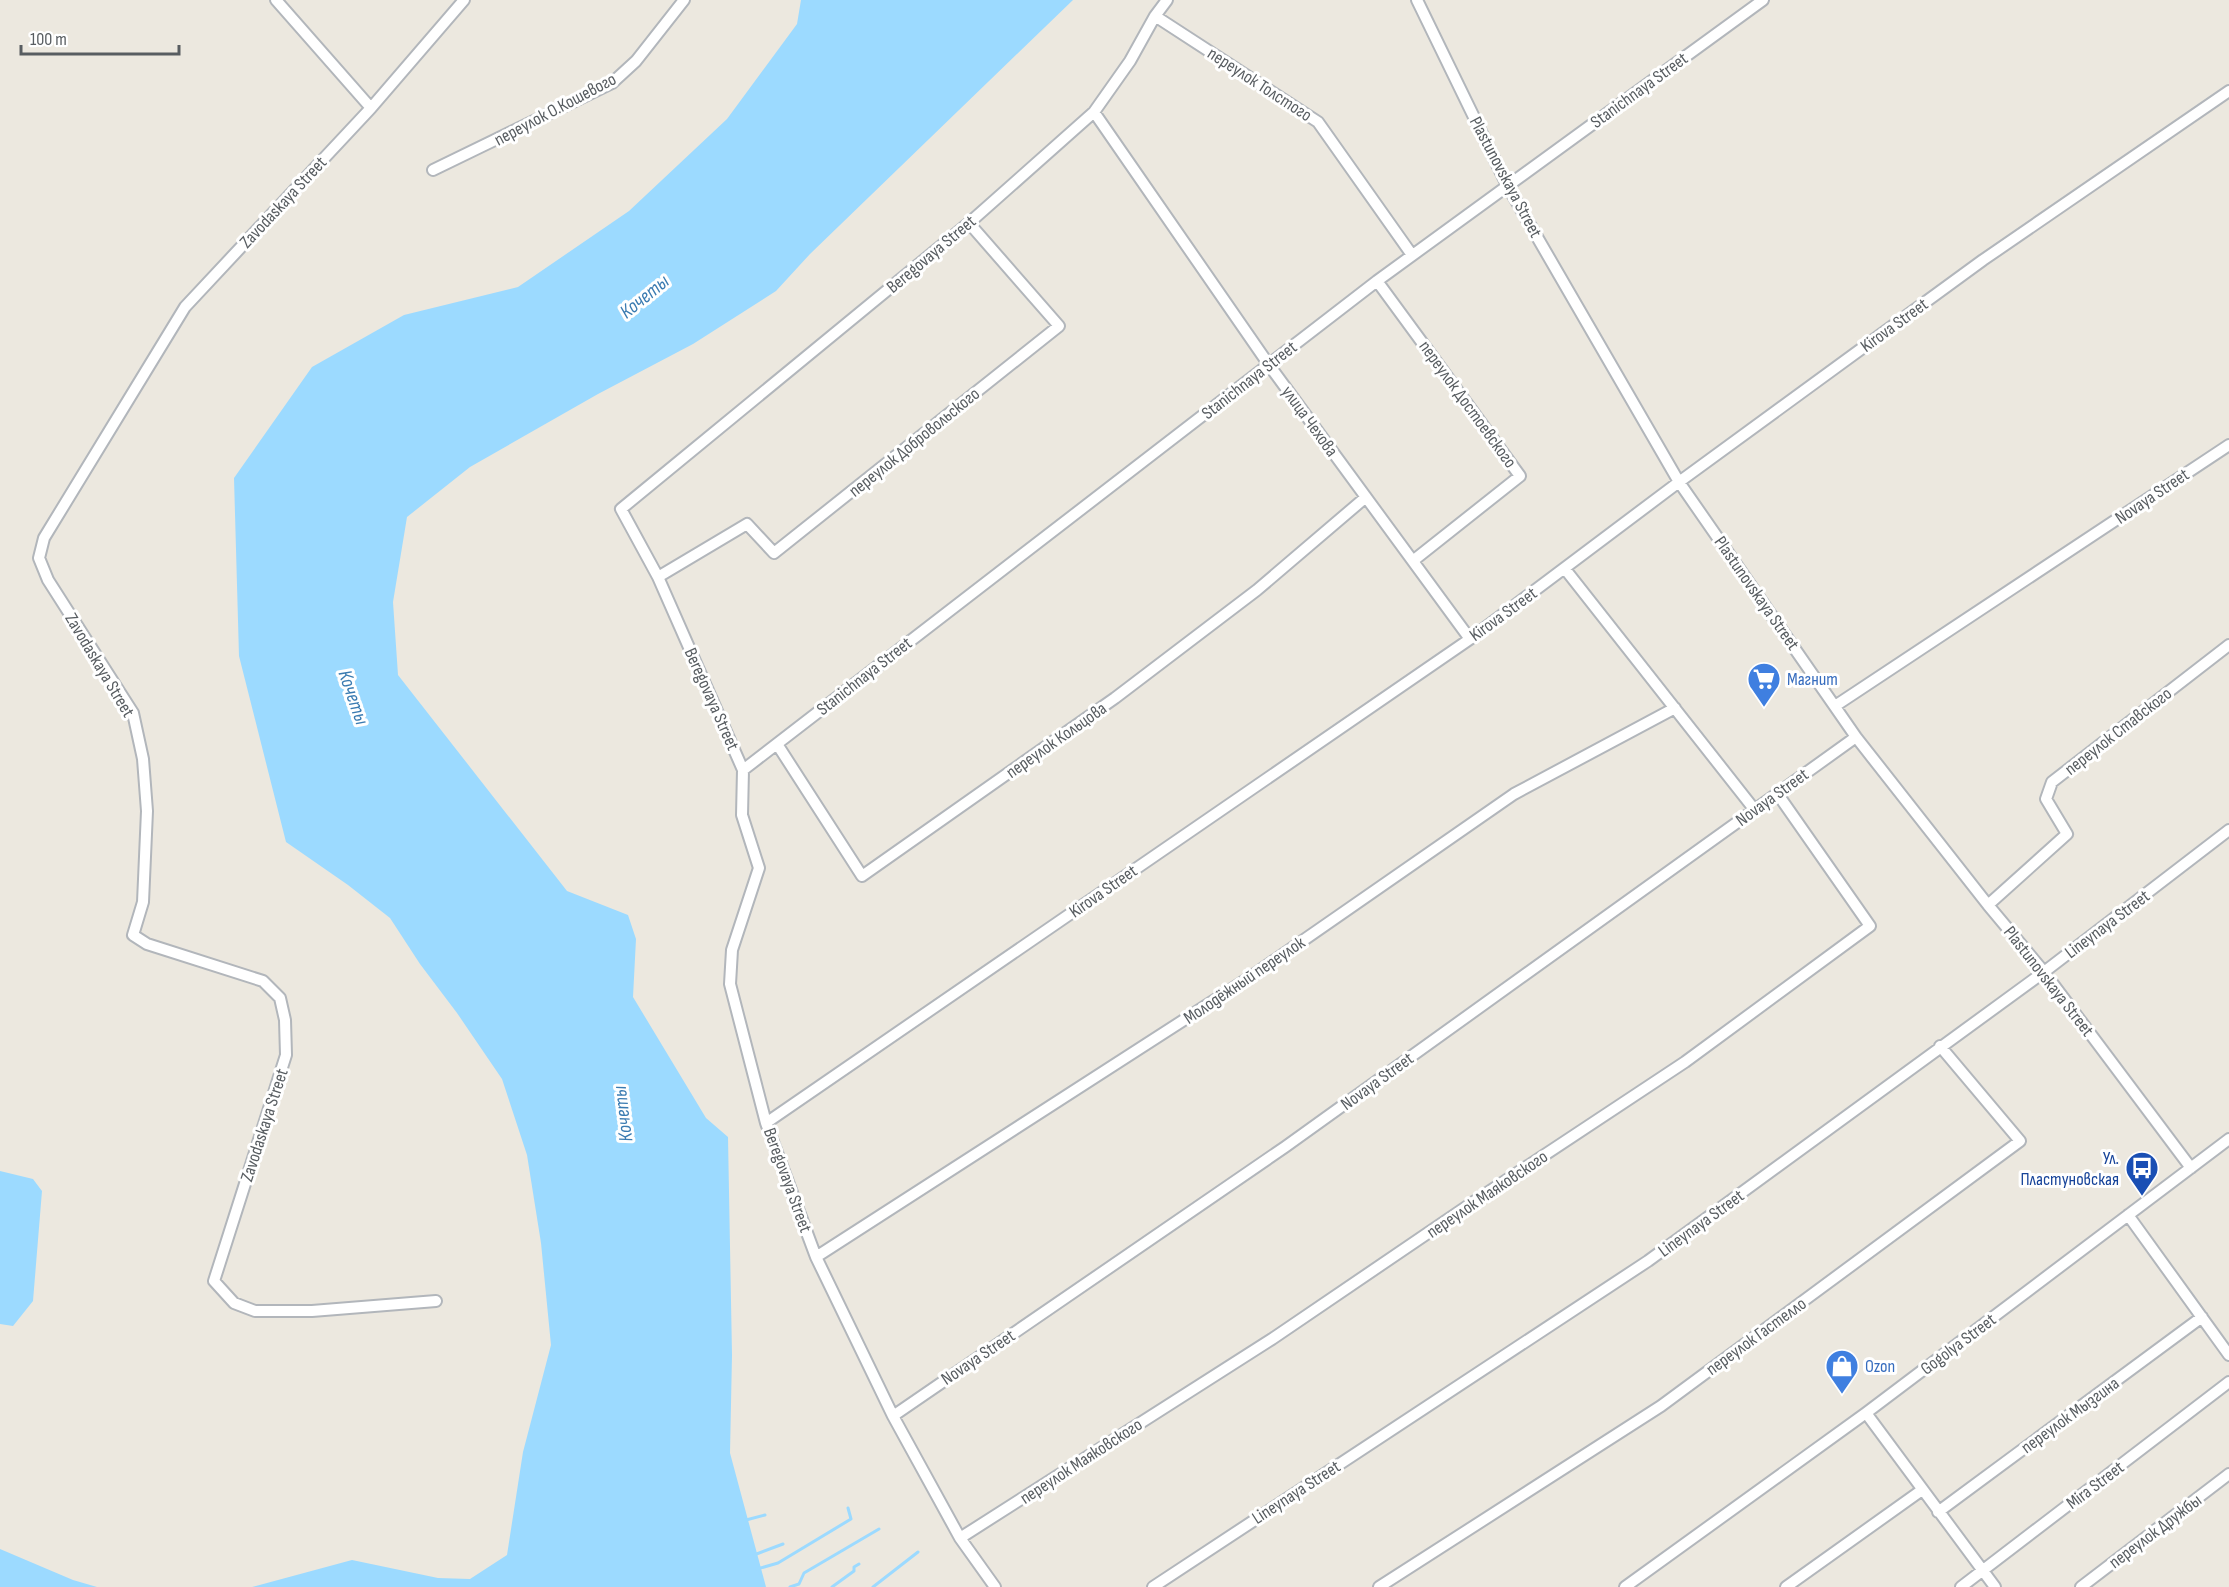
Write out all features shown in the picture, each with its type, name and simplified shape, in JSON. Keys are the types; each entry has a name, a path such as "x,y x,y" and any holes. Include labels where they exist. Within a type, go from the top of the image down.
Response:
{"street":[{"path":"276,0 371,108"},
{"name":"Zavodaskaya Street","path":"436,1300 312,1311 255,1311 234,1303 214,1281 286,1055 285,1020 280,998 263,981 147,944 133,935 143,902 147,810 143,759 133,713 48,580 39,558 44,538 185,307 371,108 464,0"},
{"name":"переулок О.Кошевого","path":"433,170 612,83 636,61 684,0"},
{"name":"Beregovaya Street","path":"995,1587 960,1538 893,1416 816,1257 766,1123 730,984 732,950 759,868 742,815 743,770 658,577 621,509 969,224 1094,112 1130,61 1155,16 1167,0"},
{"name":"Plastunovskaya Street","path":"1417,0 1507,185 1680,482 1856,736 1988,905 2044,972 2191,1168"},
{"name":"Stanichnaya Street","path":"743,770 1377,281 1763,0"},
{"name":"переулок Толстого","path":"1155,16 1318,122 1412,255"},
{"name":"Kirova Street","path":"766,1123 1470,639 1983,260 2229,91"},
{"name":"улица Чехова","path":"1094,112 1269,365 1470,639"},
{"name":"переулок Добровольского","path":"658,577 747,524 774,553 1059,326 969,224"},
{"name":"переулок Достоевского","path":"1377,281 1520,476 1414,560"},
{"name":"Novaya Street","path":"1835,706 2229,445"},
{"name":"переулок Кольцова","path":"777,744 862,876 1115,698 1257,590 1366,497"},
{"path":"1565,569 1755,809"},
{"name":"переулок Ставского","path":"1988,905 2067,834 2046,799 2052,782 2229,645"},
{"name":"Молодёжный переулок","path":"816,1257 1249,978 1514,794 1674,708"},
{"name":"Novaya Street","path":"893,1416 1285,1147 1856,736"},
{"name":"переулок Маяковского","path":"960,1538 1272,1339 1685,1062 1870,926 1777,793"},
{"name":"Lineynaya Street","path":"1153,1587 1648,1261 2044,972 2229,830"},
{"name":"переулок Гастелло","path":"1379,1587 1661,1406 2020,1141 1940,1046"},
{"name":"Gogolya Street","path":"1625,1587 1866,1413 2229,1139"},
{"path":"2128,1215 2229,1355"},
{"name":"переулок Мызгина","path":"1938,1512 2202,1317"},
{"name":"Mira Street","path":"1961,1587 2229,1382"},
{"path":"1866,1413 1995,1587"},
{"name":"переулок Дружбы","path":"2081,1587 2229,1474"},
{"path":"1786,1587 1922,1490"}],"water":[{"name":"Кочеты","path":"801,0 1073,0 810,254 776,291 693,344 598,394 470,467 407,517 393,602 398,675 567,891 628,915 636,939 633,997 706,1118 728,1137 732,1355 730,1453 766,1587 252,1587 352,1560 438,1578 470,1579 507,1555 523,1452 551,1345 541,1243 527,1155 502,1079 390,918 348,885 286,842 239,656 234,478 312,367 404,315 518,287 629,211 727,119 797,24"},
{"path":"0,1171 33,1179 42,1191 33,1301 13,1326 0,1324"},
{"path":"0,1549 73,1580 97,1587 0,1587"}],"waterway":[{"path":"757,1569 778,1563 851,1519 848,1508"},
{"path":"746,1520 765,1515"},
{"path":"790,1587 799,1584 804,1573 879,1529"},
{"path":"754,1555 783,1544"},
{"path":"873,1587 918,1552"},
{"path":"832,1587 854,1571 854,1567 859,1564"}],"place":[{"name":"Магнит","path":"1764,708"},
{"name":"Ул. Пластуновская","path":"2142,1197"},
{"name":"Ozon","path":"1842,1395"}]}
